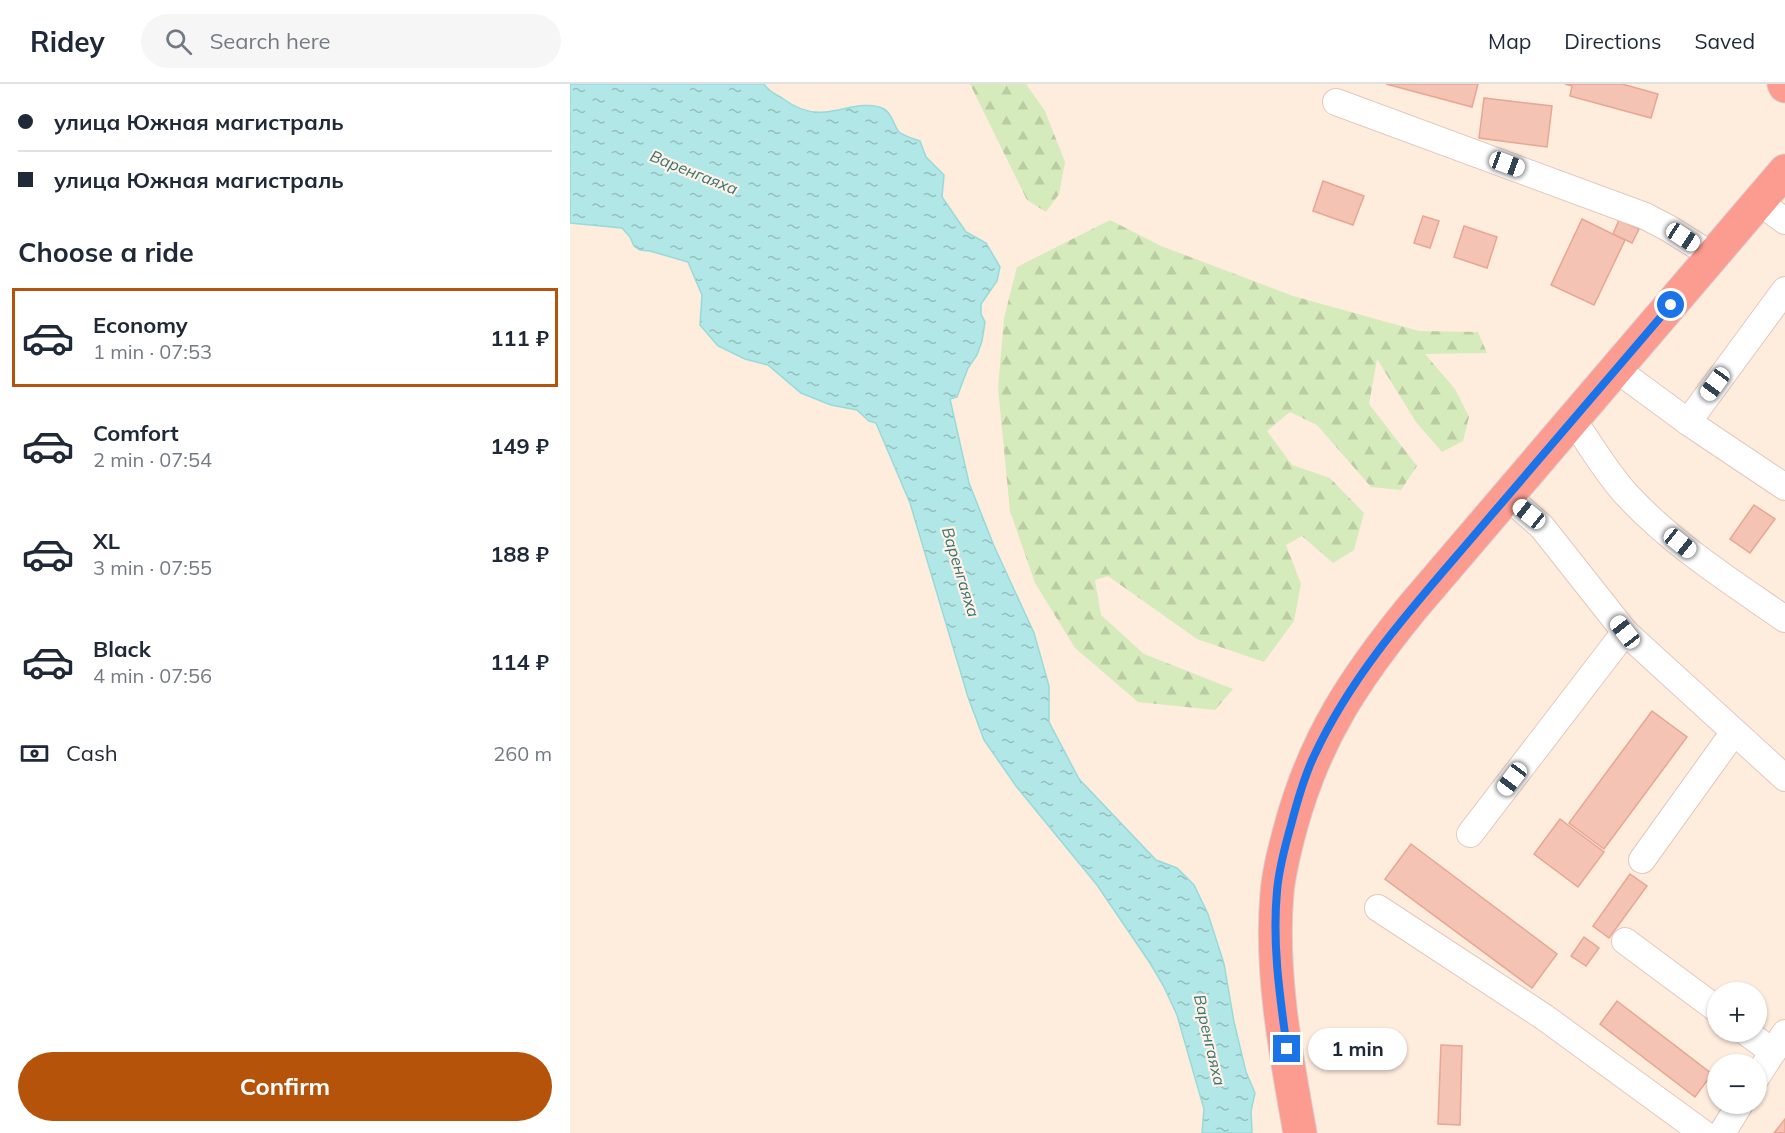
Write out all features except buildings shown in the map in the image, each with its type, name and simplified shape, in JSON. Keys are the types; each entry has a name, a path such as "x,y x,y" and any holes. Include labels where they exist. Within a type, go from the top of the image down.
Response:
{"highway":[{"path":"1300,1133 1282,1010 1275,931 1277,891 1283,856 1295,809 1313,758 1353,684 1412,608 1772,187 1785,151"}],"lane":[{"path":"1336,102 1645,216 1713,256"},
{"path":"1772,187 1785,221"},
{"path":"1688,422 1785,290"},
{"path":"1616,369 1688,422 1785,487"},
{"path":"1573,420 1626,494 1689,551 1785,618"},
{"path":"1507,496 1542,527 1625,632 1785,778"},
{"path":"1470,834 1625,632"},
{"path":"1642,860 1734,732"},
{"path":"1378,908 1544,1017 1703,1133"},
{"path":"1625,940 1707,1002"},
{"path":"1767,1061 1779,1043"},
{"path":"1722,1133 1734,1114"}],"green space":[{"path":"970,84 1026,84 1045,111 1065,162 1059,194 1046,212 1027,200"},
{"path":"1110,220 1161,246 1293,296 1419,331 1478,332 1487,353 1425,354 1455,389 1469,417 1463,441 1442,452 1416,422 1377,359 1369,404 1417,466 1401,490 1371,487 1317,425 1290,412 1267,431 1292,465 1330,478 1364,513 1354,550 1333,563 1302,536 1286,545 1301,584 1294,621 1264,662 1197,639 1108,576 1095,580 1101,615 1144,654 1233,689 1215,710 1138,702 1075,648 1035,583 1010,511 998,388 1004,318 1017,267"}],"water":[{"name":"Варенгаяха","path":"570,84 764,84 774,94 808,111 825,112 862,106 877,107 889,114 899,132 920,141 926,157 944,175 942,197 966,232 986,243 1000,267 997,281 981,304 981,314 985,322 977,355 968,368 957,397 950,399 969,483 994,546 1034,633 1049,686 1049,722 1079,779 1156,860 1177,868 1194,885 1208,914 1224,964 1246,1072 1255,1093 1251,1111 1252,1133 1202,1133 1204,1109 1177,1015 1163,985 1097,885 1016,786 984,740 968,697 910,503 876,423 869,421 857,410 831,405 801,393 768,365 745,359 718,346 700,325 702,295 688,262 640,250 634,246 622,228 570,223"}],"route":[{"path":"1287,1049 1276,955 1277,891 1295,809 1313,758 1333,718 1353,684 1412,608 1671,305"}]}
